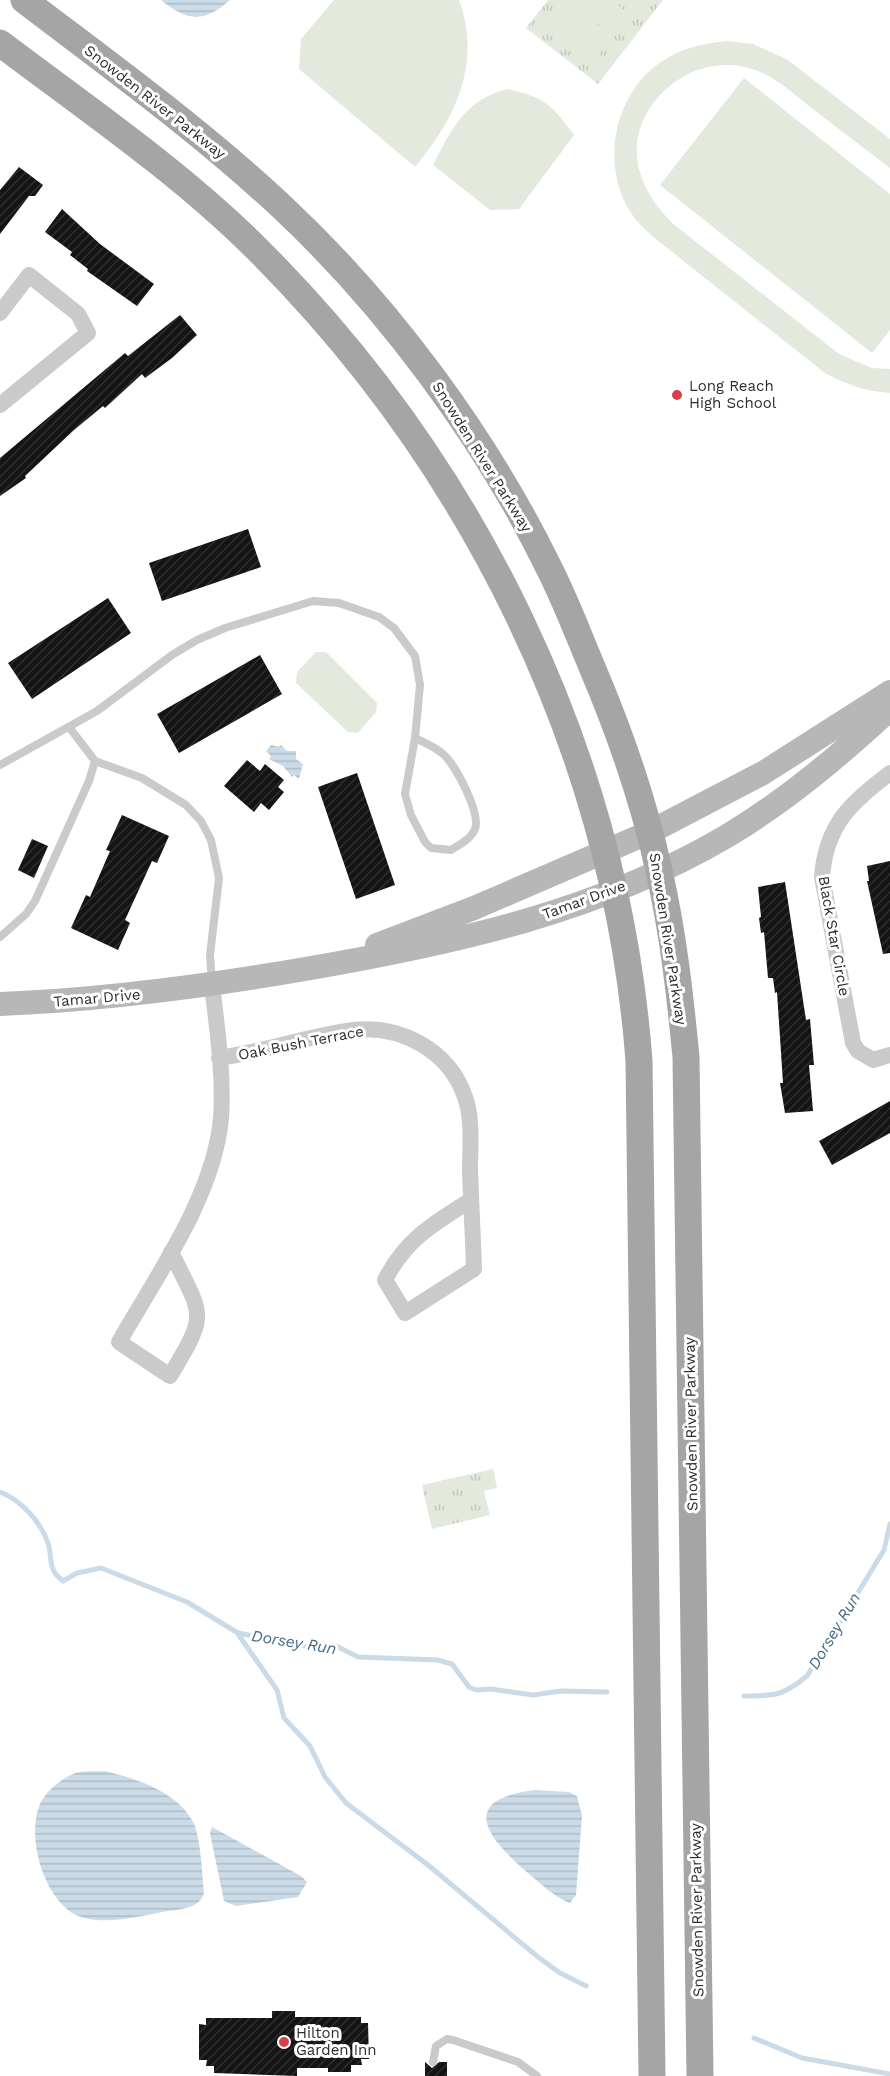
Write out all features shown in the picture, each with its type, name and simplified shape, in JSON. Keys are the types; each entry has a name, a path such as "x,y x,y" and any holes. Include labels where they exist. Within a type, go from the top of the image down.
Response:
{"main road":[{"name":"Snowden River Parkway","path":"24,0 167,108 284,209 375,306 430,376 510,496 549,566 630,765 660,871 680,990 686,1057 700,2076"},
{"path":"0,43 134,143 252,244 338,335 392,403 469,523 518,610 537,652 585,782 615,889 634,991 639,1060 652,2076"}],"street":[{"path":"0,313 30,275 78,314 88,333 0,405"},
{"name":"Tamar Drive","path":"300,970 391,940 650,832 763,773 890,692"},
{"name":"Tamar Drive","path":"0,1004 143,994 212,985 396,954 478,935 549,914 660,871 726,836 780,802 836,759 890,709"},
{"name":"Black Star Circle","path":"890,773 860,796 837,823 825,852 822,877 853,1043 858,1051 873,1060 890,1055"},
{"path":"171,1251 197,1305 199,1319 196,1333 170,1376 119,1342 171,1251 201,1192 216,1144 221,1118 219,1058 212,985"},
{"name":"Oak Bush Terrace","path":"219,1058 352,1030 379,1030 397,1033 416,1040 436,1054 450,1068 466,1098 470,1115 474,1269 405,1313 385,1280 393,1264 420,1233 471,1200"}],"lane":[{"path":"0,765 17,753 69,728 120,696 153,669 197,640 225,628 313,601 339,603 369,613 394,628 407,642 420,669 415,738 405,794 411,815 425,842 431,848 451,850 470,836 476,828 476,815 452,763 442,753 415,738"},
{"path":"69,728 94,760 142,778 167,792 186,805 201,821 211,840 219,878 210,955 212,985"},
{"path":"0,937 26,914 35,901 89,781 94,760"},
{"path":"433,2062 436,2046 447,2039 518,2062 537,2076"}],"green space":[{"path":"334,0 459,0 468,46 461,89 442,129 430,149 415,167 299,69 301,39"},
{"path":"548,0 663,0 598,84 526,28"},
{"path":"567,0 611,0 630,15 613,36"},
{"path":"562,7 608,43 591,65 545,29"},
{"path":"726,41 753,44 788,60 890,139 890,168 775,80 749,68 727,65 705,68 684,76 666,89 652,105 642,125 637,146 639,169 648,192 672,223 839,354 872,368 890,369 890,393 856,387 825,373 644,229 625,203 618,183 615,141 628,100 639,82 654,67 670,56 706,44"},
{"path":"744,78 890,194 890,330 872,353 660,185"},
{"path":"508,89 540,99 553,109 574,135 519,209 490,210 433,165 454,128 470,108 493,94"},
{"path":"316,652 326,652 377,703 376,712 358,733 348,732 296,683 297,672"},
{"path":"493,1469 497,1488 484,1491 490,1515 432,1529 422,1485"}],"water":[{"path":"161,0 230,0 212,13 196,17 180,13"},
{"path":"271,745 279,747 281,745 287,751 296,751 296,759 303,764 299,779 294,775 292,777 283,766 269,759 271,756 266,751"},
{"path":"105,1771 130,1778 168,1795 187,1813 194,1824 201,1857 204,1893 198,1903 181,1909 130,1918 96,1920 76,1915 64,1907 54,1895 40,1865 37,1849 36,1817 40,1804 50,1790 68,1776 81,1772"},
{"path":"534,1790 569,1792 577,1796 582,1816 576,1895 570,1903 548,1890 513,1860 492,1834 487,1822 487,1811 495,1802 510,1795"},
{"path":"212,1827 301,1876 307,1882 298,1897 236,1906 224,1901 210,1833"}],"building":[{"path":"19,167 43,185 35,196 29,196 0,234 0,190"},
{"path":"62,209 100,244 154,284 137,306 87,271 88,269 70,255 72,252 45,232"},
{"path":"180,315 197,335 145,378 142,374 105,408 103,406 74,430 25,476 26,478 0,496 0,458 125,353 128,356"},
{"path":"248,529 261,567 162,601 149,563"},
{"path":"108,598 131,633 32,699 8,663"},
{"path":"260,655 282,694 179,753 157,714"},
{"path":"247,760 260,771 265,764 284,780 278,787 284,792 269,810 261,803 254,812 224,786"},
{"path":"357,773 395,885 356,899 318,787"},
{"path":"122,815 169,836 157,863 152,861 125,920 130,923 118,950 71,928 86,895 90,897 110,851 106,850"},
{"path":"32,839 48,846 34,878 18,870"},
{"path":"890,861 890,953 883,954 867,881 869,881 867,866"},
{"path":"785,882 806,1020 810,1019 814,1065 809,1065 813,1111 785,1113 780,1083 783,1083 777,992 775,993 773,978 768,978 764,932 761,933 759,918 761,917 758,887"},
{"path":"890,1101 890,1133 832,1165 819,1141"},
{"name":"Hilton Garden Inn","path":"272,2011 295,2011 295,2017 361,2017 361,2023 368,2023 369,2059 361,2059 362,2065 351,2065 351,2072 328,2072 328,2068 297,2068 297,2076 214,2073 214,2066 206,2066 207,2060 199,2060 199,2024 206,2025 206,2018 272,2018"},
{"path":"425,2062 432,2068 439,2062 447,2062 447,2076 425,2076"}],"waterway":[{"name":"Dorsey Run","path":"0,1492 15,1500 35,1519 48,1543 53,1568 63,1581 77,1573 101,1568 187,1602 238,1633 316,1648 334,1645 358,1657 438,1660 452,1664 469,1687 476,1690 491,1689 533,1695 561,1691 607,1692"},
{"name":"Dorsey Run","path":"744,1696 778,1694 807,1676 884,1550 890,1524"},
{"path":"238,1634 277,1690 284,1718 310,1746 325,1777 346,1803 428,1865 538,1957 560,1973 586,1986"},
{"path":"754,2038 802,2058 890,2074"}],"place":[{"name":"Long Reach High School","path":"677,395"},
{"name":"Hilton Garden Inn","path":"284,2042"}]}
